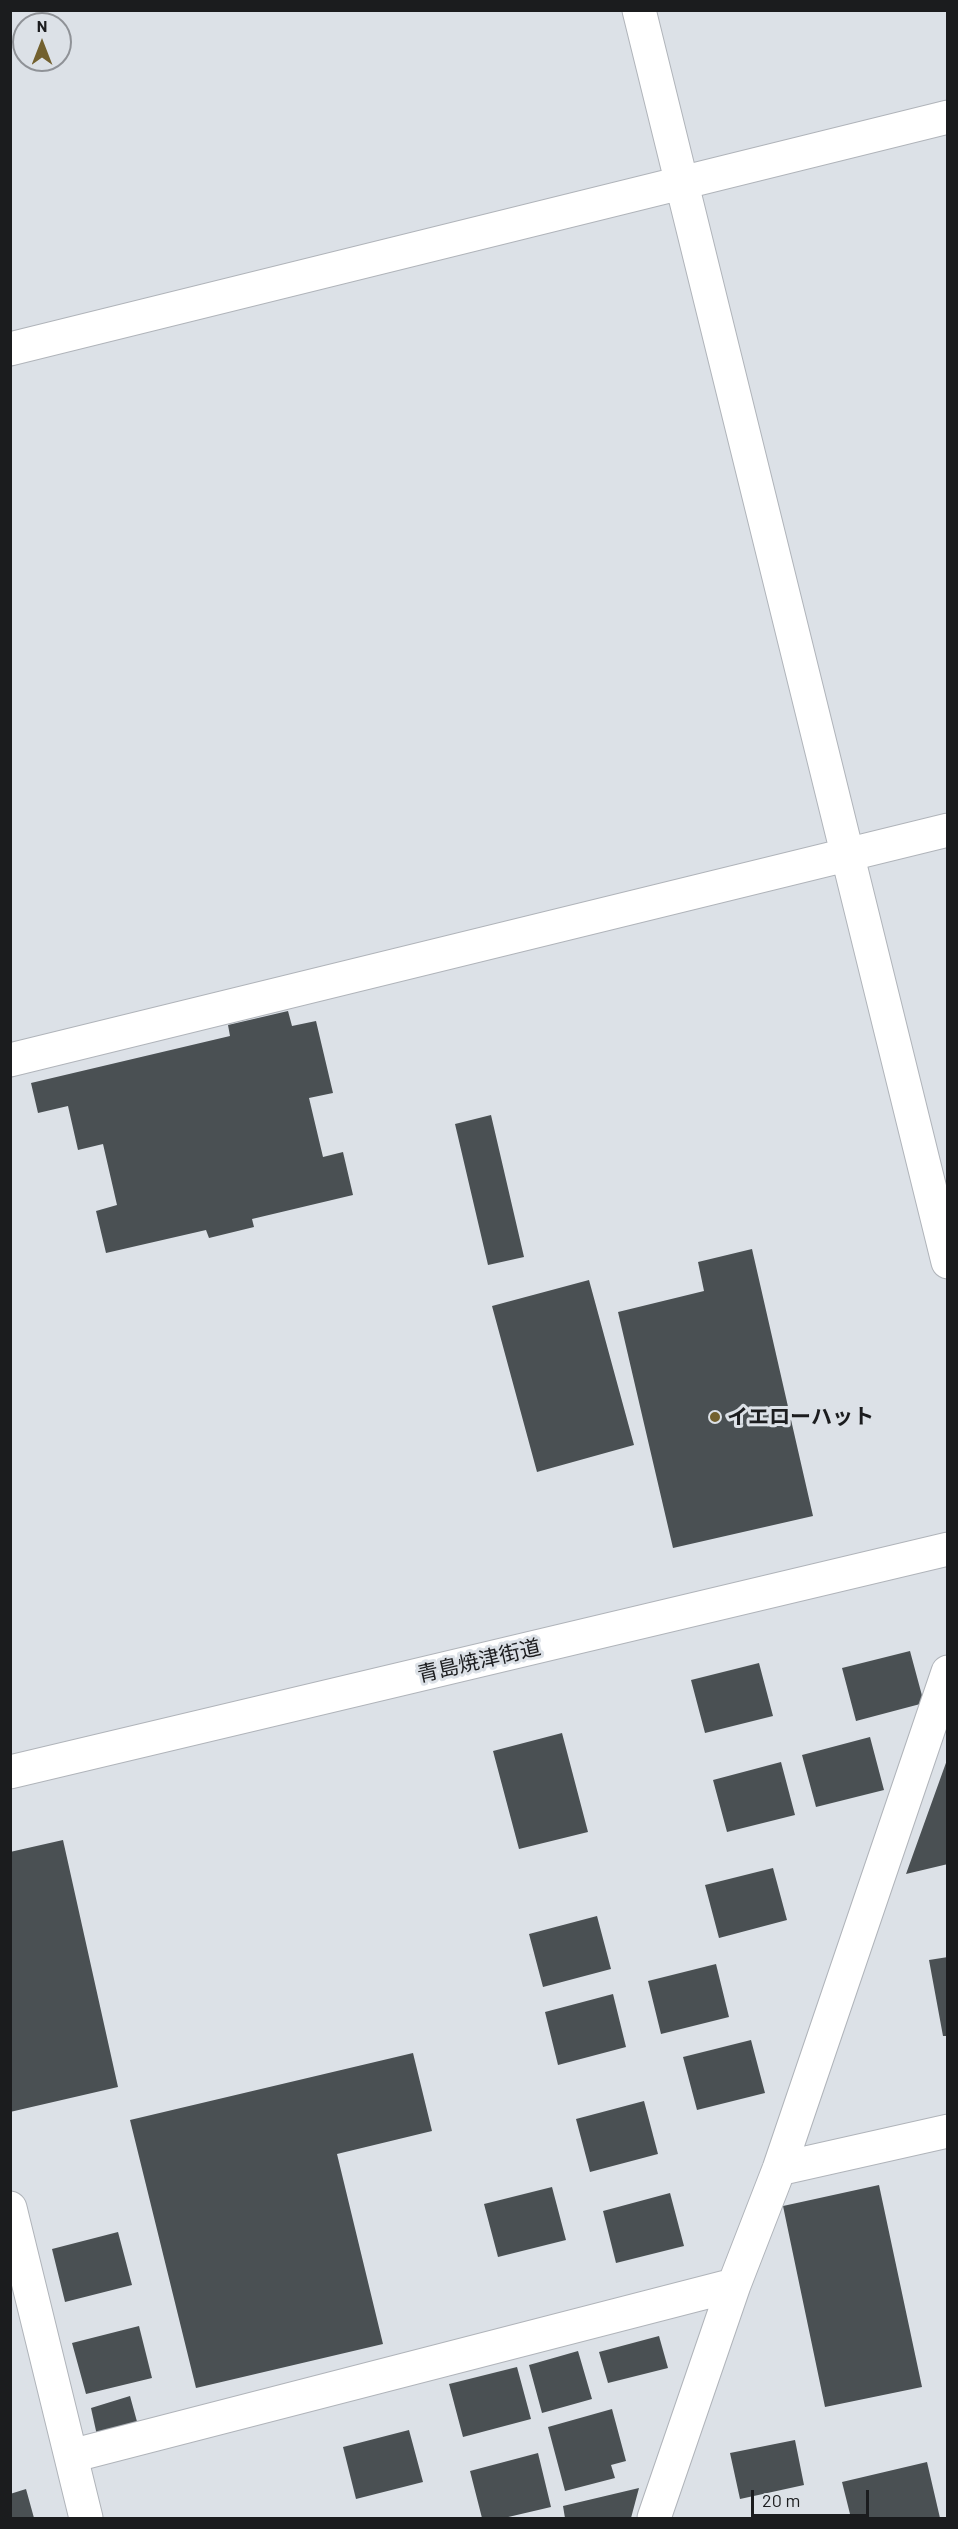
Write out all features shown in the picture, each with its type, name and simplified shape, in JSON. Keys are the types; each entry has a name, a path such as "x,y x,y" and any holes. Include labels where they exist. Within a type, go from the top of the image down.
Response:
{"street":[{"path":"639,10 948,1262"},
{"path":"10,349 948,117"},
{"path":"10,1060 948,830"},
{"name":"青島焼津街道","path":"10,1772 948,1549"},
{"path":"654,2518 734,2285 779,2169 948,1672"},
{"path":"779,2169 948,2131"},
{"path":"10,2208 86,2518"},
{"path":"71,2456 734,2285"}],"building":[{"path":"288,1011 292,1026 316,1021 333,1093 309,1098 323,1157 343,1152 353,1195 252,1219 254,1227 209,1238 206,1230 106,1253 96,1211 117,1205 103,1144 78,1150 68,1106 38,1113 31,1083 230,1036 228,1025"},
{"path":"491,1115 524,1257 488,1265 455,1124"},
{"path":"752,1249 813,1516 673,1548 618,1312 704,1291 698,1262"},
{"path":"589,1280 634,1445 537,1472 492,1306"},
{"path":"910,1651 924,1703 856,1721 842,1668"},
{"path":"759,1663 773,1716 705,1733 691,1680"},
{"path":"562,1733 588,1832 519,1849 493,1751"},
{"path":"870,1737 884,1790 816,1807 802,1755"},
{"path":"947,1760 948,1864 906,1874"},
{"path":"781,1762 795,1815 727,1832 713,1780"},
{"path":"63,1840 118,2087 10,2112 10,1852"},
{"path":"773,1868 787,1920 719,1938 705,1885"},
{"path":"597,1916 611,1969 543,1987 529,1934"},
{"path":"948,1957 948,2036 943,2036 929,1960"},
{"path":"716,1964 729,2017 661,2034 648,1981"},
{"path":"613,1994 626,2047 558,2065 545,2012"},
{"path":"751,2040 765,2093 697,2110 683,2057"},
{"path":"413,2053 432,2131 337,2154 383,2344 196,2388 130,2120"},
{"path":"644,2101 658,2154 590,2172 576,2119"},
{"path":"879,2185 922,2387 825,2407 783,2206"},
{"path":"552,2187 566,2240 498,2257 484,2204"},
{"path":"670,2193 684,2246 616,2263 603,2211"},
{"path":"118,2232 132,2285 65,2302 52,2249"},
{"path":"139,2326 152,2378 86,2394 72,2343"},
{"path":"659,2336 668,2368 608,2383 599,2352"},
{"path":"578,2351 592,2399 542,2413 529,2365"},
{"path":"517,2367 531,2419 463,2437 449,2384"},
{"path":"130,2396 139,2429 98,2440 91,2408"},
{"path":"612,2409 626,2461 611,2465 615,2478 565,2491 548,2427"},
{"path":"409,2430 423,2482 356,2499 343,2447"},
{"path":"795,2440 804,2485 740,2499 730,2453"},
{"path":"538,2453 551,2507 504,2518 482,2518 470,2471"},
{"path":"927,2462 940,2518 851,2518 842,2482"},
{"path":"639,2488 631,2518 565,2518 563,2506"},
{"path":"26,2489 34,2518 10,2518 10,2494"}],"place":[{"name":"イエローハット","path":"715,1417"}]}
